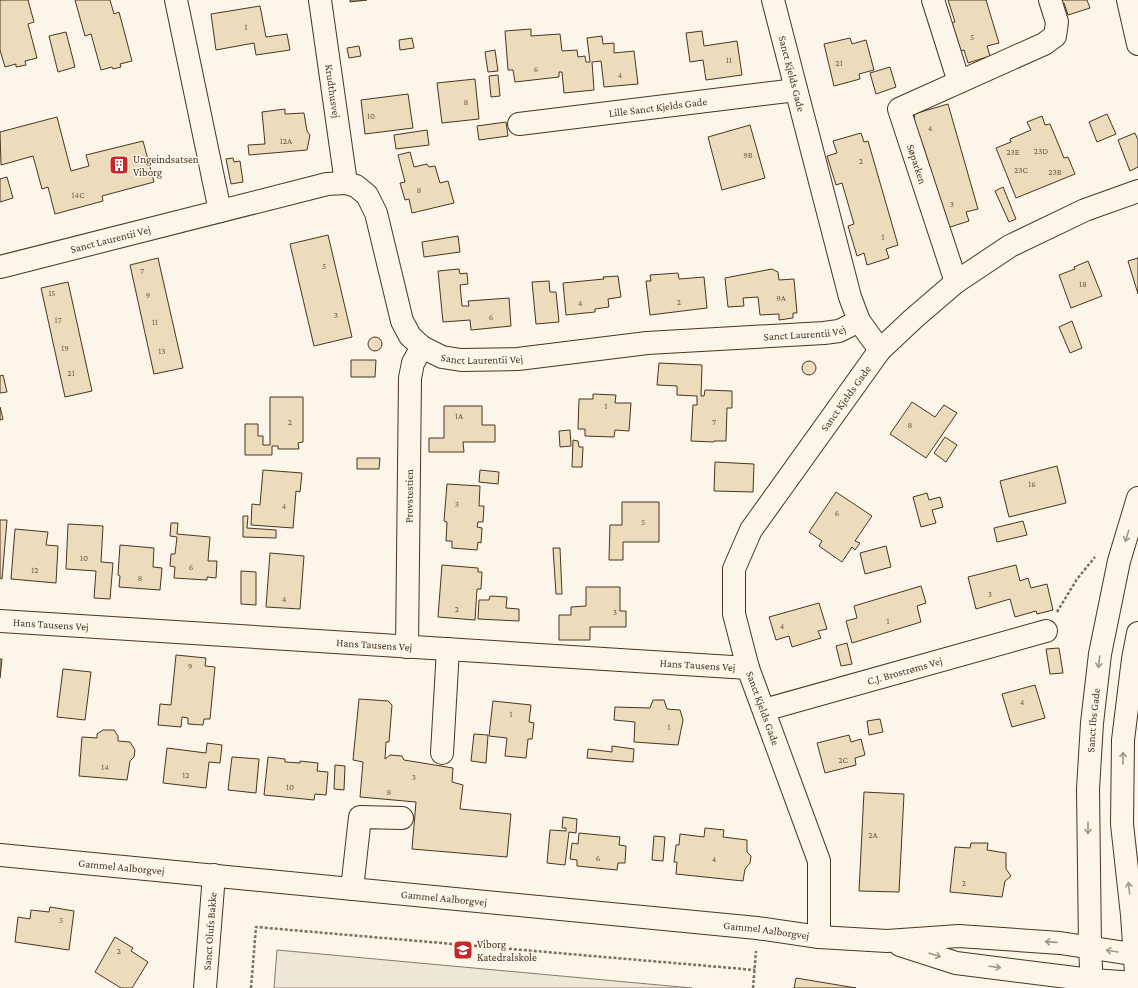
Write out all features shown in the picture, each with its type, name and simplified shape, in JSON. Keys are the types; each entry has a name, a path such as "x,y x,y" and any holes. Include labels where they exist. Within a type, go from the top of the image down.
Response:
{"street":[{"path":"176,0 220,211"},
{"name":"Krudthusvej","path":"320,0 346,183"},
{"name":"Sanct Kjelds Gade","path":"773,0 850,296 860,321 880,350"},
{"path":"933,0 959,82"},
{"name":"Søparken","path":"956,282 899,109 1044,44 1055,36 1057,22 1050,0"},
{"path":"1128,0 1138,44"},
{"name":"Lille Sanct Kjelds Gade","path":"519,124 796,90"},
{"name":"Sanct Laurentii Vej","path":"0,267 328,184 346,183 356,186 368,195 376,213 402,321 410,336 422,347 442,357 461,360 518,359 647,343 824,333 839,331 860,321"},
{"name":"Sanct Kjelds Gade","path":"819,937 819,861 748,668 734,614 734,569 751,530 880,350 913,319 956,282 1010,246 1084,210 1138,191"},
{"name":"Provstestien","path":"407,647 410,378 413,363 422,347"},
{"name":"Sanct Ibs Gade","path":"1092,984 1090,947 1088,789 1092,723 1100,654 1119,561 1138,498"},
{"name":"Hans Tausens Vej","path":"0,620 748,668"},
{"name":"C.J. Brostrøms Vej","path":"764,710 1046,631"},
{"path":"1137,985 1136,955 1122,816 1123,740 1133,659 1138,632"},
{"path":"442,753 448,649"},
{"path":"352,889 360,817 402,818"},
{"name":"Gammel Aalborgvej","path":"0,855 757,928 819,937 888,941 959,936 1060,943 1136,955"},
{"name":"Sanct Olufs Bakke","path":"205,988 214,875"},
{"name":"Gammel Aalborgvej","path":"888,941 956,963 1092,984 1137,985"}],"path":[{"path":"1046,631 1077,579 1095,557"},
{"path":"251,988 256,927 755,970"},
{"path":"753,988 757,928"}],"shaded area":[{"path":"277,950 692,988 274,988"}],"building":[{"path":"0,0 28,0 34,22 28,24 37,58 25,61 26,65 16,67 16,64 5,67 0,50"},
{"path":"75,0 110,0 114,14 119,12 132,61 120,64 121,67 113,69 112,67 101,70 91,34 85,36"},
{"path":"350,0 367,0 350,2"},
{"path":"948,0 986,0 999,43 987,46 990,56 968,63 964,50 957,52 949,23 955,22"},
{"path":"1057,0 1087,0 1090,8 1068,15 1064,3 1058,5"},
{"path":"260,6 266,37 287,34 290,50 256,55 254,43 216,50 211,14"},
{"path":"531,29 531,36 560,34 562,51 577,50 578,57 585,56 586,62 590,62 587,38 602,36 603,44 614,43 614,53 634,51 638,84 604,87 601,61 592,62 594,90 564,93 562,72 559,72 559,77 515,82 513,70 508,70 505,31"},
{"path":"702,31 704,46 737,41 742,75 706,80 703,60 690,62 686,33"},
{"path":"66,32 75,67 58,72 49,36"},
{"path":"412,38 414,48 400,50 399,40"},
{"path":"850,38 852,44 866,40 874,70 859,74 860,79 834,86 824,44"},
{"path":"359,46 361,56 349,58 347,48"},
{"path":"495,50 498,71 488,72 485,52"},
{"path":"890,67 896,87 876,94 870,73"},
{"path":"498,75 500,96 491,97 489,76"},
{"path":"475,79 479,119 442,123 437,83"},
{"path":"408,94 413,128 365,134 361,100"},
{"path":"948,104 978,209 966,212 969,221 947,228 923,145 916,147 907,119 915,117 914,114"},
{"path":"285,109 285,114 304,113 307,131 310,135 307,150 249,155 248,145 265,144 262,112"},
{"path":"1107,114 1116,134 1097,142 1089,122"},
{"path":"1042,116 1045,125 1050,124 1064,158 1068,157 1075,174 1016,198 996,148 1011,142 1010,139 1031,130 1027,122"},
{"name":"Ungeindsatsen Viborg","path":"57,117 71,171 89,166 86,155 143,141 154,182 102,196 103,201 55,214 48,187 42,189 33,156 1,165 0,132"},
{"path":"506,122 508,136 479,140 477,126"},
{"path":"750,125 765,178 722,190 708,137"},
{"path":"427,130 429,145 396,149 394,135"},
{"path":"861,133 864,142 868,141 898,245 886,249 889,258 867,265 864,253 857,256 848,226 854,224 842,183 836,185 827,156 837,153 833,141"},
{"path":"1135,133 1138,140 1138,167 1130,171 1118,140"},
{"path":"410,152 414,167 427,164 429,167 435,166 440,183 448,181 454,203 412,213 409,199 405,200 400,183 405,182 398,155"},
{"path":"233,158 234,162 240,161 243,182 231,184 226,159"},
{"path":"7,177 13,198 0,202 0,179"},
{"path":"1003,187 1016,219 1009,222 995,191"},
{"path":"328,235 352,337 314,346 290,244"},
{"path":"458,236 460,252 424,257 422,242"},
{"path":"158,258 183,368 154,374 130,265"},
{"path":"1138,258 1138,294 1128,261"},
{"path":"1088,261 1102,296 1071,308 1059,275 1075,269 1074,267"},
{"path":"459,269 460,274 467,273 468,284 460,285 462,306 469,306 468,301 509,298 511,326 471,330 470,320 443,322 438,271"},
{"path":"772,269 778,272 779,280 794,279 797,313 793,313 793,318 779,320 779,314 760,315 758,297 743,298 744,306 728,307 725,278"},
{"path":"678,273 679,279 704,277 707,308 650,315 646,281 651,281 650,275"},
{"path":"618,276 621,297 608,299 609,307 595,309 595,312 566,315 563,283 604,279 603,277"},
{"path":"549,281 550,292 556,292 559,322 536,324 532,282"},
{"path":"68,282 92,391 65,397 41,288"},
{"path":"1072,321 1082,348 1070,353 1059,327"},
{"path":"375,337 380,339 382,344 380,349 375,351 370,349 368,344 370,339"},
{"path":"351,360 376,360 375,377 351,377"},
{"path":"809,361 814,363 816,368 814,373 809,375 804,373 802,368 804,363"},
{"path":"659,363 702,365 701,396 704,396 705,390 732,391 732,408 727,408 726,441 691,441 693,405 697,405 697,396 677,395 677,386 657,385"},
{"path":"3,375 7,392 0,393 0,376"},
{"path":"593,394 616,395 615,403 631,403 629,431 615,430 614,437 585,436 585,429 578,429 579,399 593,399"},
{"path":"270,397 303,397 303,442 298,443 299,449 278,449 278,446 272,446 272,455 245,455 245,424 258,424 258,436 263,436 263,445 270,445"},
{"path":"912,402 935,417 944,405 957,413 926,458 890,434"},
{"path":"444,406 482,406 482,425 495,425 495,442 463,442 464,452 429,452 429,438 444,438"},
{"path":"0,407 3,419 0,420"},
{"path":"570,430 571,446 560,447 559,431"},
{"path":"945,437 957,445 946,462 934,453"},
{"path":"573,440 578,441 579,447 583,447 582,467 572,467"},
{"path":"357,458 380,458 379,469 357,469"},
{"path":"715,462 754,464 753,492 714,491"},
{"path":"1057,466 1066,503 1009,517 1000,481"},
{"path":"263,470 302,473 300,492 296,491 293,528 251,525 252,504 260,505"},
{"path":"480,470 499,472 498,484 479,482"},
{"path":"447,484 480,486 479,506 484,506 483,522 478,522 477,527 482,528 481,543 478,542 477,550 452,548 452,541 446,541 447,522 444,521"},
{"path":"836,492 872,516 855,541 860,543 855,550 852,547 842,562 819,546 822,541 809,532"},
{"path":"927,493 929,500 940,497 943,507 932,510 936,523 921,527 913,497"},
{"path":"622,502 659,502 659,542 623,542 623,560 609,560 610,525 622,525"},
{"path":"243,516 248,516 247,528 276,530 276,538 243,537"},
{"path":"0,520 7,520 2,579 0,578"},
{"path":"1023,521 1027,535 997,542 994,528"},
{"path":"171,523 178,523 177,534 210,537 208,561 217,561 216,578 207,577 207,580 174,578 175,567 170,566 171,554 175,554 177,537 170,536"},
{"path":"68,524 103,526 101,562 113,563 110,599 94,598 96,571 66,569"},
{"path":"15,529 48,532 46,545 58,546 56,583 11,579"},
{"path":"120,545 154,548 153,567 162,568 160,590 119,587 120,576 118,575"},
{"path":"886,546 891,567 865,574 860,553"},
{"path":"553,548 560,548 562,594 556,594"},
{"path":"270,553 304,556 300,609 266,607"},
{"path":"442,565 478,568 478,572 482,572 481,589 477,589 475,620 438,617"},
{"path":"1016,565 1020,581 1028,578 1031,588 1047,584 1053,610 1037,614 1036,611 1015,617 1010,599 976,609 968,577"},
{"path":"241,571 256,572 256,605 241,604"},
{"path":"921,586 926,603 917,606 921,622 852,643 846,621 857,618 854,606"},
{"path":"586,587 620,587 620,611 626,611 626,627 590,627 590,640 559,640 559,615 571,615 571,607 586,606"},
{"path":"490,596 507,597 506,608 519,609 519,621 478,619 479,600 489,600"},
{"path":"819,603 827,629 818,631 821,638 792,647 789,636 776,640 769,617"},
{"path":"847,643 852,664 841,666 836,646"},
{"path":"1059,648 1063,673 1050,674 1046,649"},
{"path":"176,655 206,658 205,666 215,667 210,719 204,719 203,725 188,724 188,718 182,717 181,727 158,725 160,704 171,705"},
{"path":"0,659 2,659 0,678"},
{"path":"63,669 91,672 85,720 57,717"},
{"path":"1035,685 1045,718 1012,727 1002,694"},
{"path":"359,699 388,701 392,705 389,742 386,742 385,759 390,755 402,756 404,760 453,768 452,782 463,785 460,809 511,814 507,857 412,849 416,802 360,797 363,762 353,760"},
{"path":"653,700 664,700 667,709 680,710 683,720 678,745 634,742 635,722 614,720 615,707 650,708"},
{"path":"493,701 531,705 529,722 534,723 532,739 528,739 526,758 505,756 507,738 489,736"},
{"path":"880,719 883,732 869,735 867,721"},
{"path":"103,730 114,730 118,736 118,741 130,742 135,750 134,757 130,761 127,780 79,776 82,737 97,738 97,734"},
{"path":"474,734 488,735 486,763 471,761"},
{"path":"849,735 851,742 861,739 865,755 855,758 856,765 825,773 817,743"},
{"path":"207,743 222,745 220,763 209,762 206,788 163,783 167,748 206,753"},
{"path":"612,746 634,749 633,762 587,758 588,749 612,752"},
{"path":"232,757 259,759 256,793 228,790"},
{"path":"268,757 285,759 285,762 300,763 300,761 318,763 317,771 328,772 326,795 315,794 314,800 264,795"},
{"path":"335,765 345,766 344,790 334,789"},
{"path":"864,792 904,794 899,892 859,891"},
{"path":"563,817 577,819 576,833 569,832 565,865 547,863 550,830 566,831 566,828 562,828"},
{"path":"705,828 724,830 723,837 747,840 747,852 751,856 750,863 745,869 743,881 676,874 677,862 674,862 676,845 679,845 680,834 704,837"},
{"path":"579,833 620,837 619,845 626,846 625,863 618,863 617,870 577,866 577,860 570,859 572,843 578,844"},
{"path":"654,836 665,837 663,861 652,860"},
{"path":"971,843 988,843 987,850 1006,853 1006,869 1011,876 1005,881 1002,897 950,892 955,847 970,848"},
{"path":"50,907 74,911 69,950 15,942 18,917 30,919 31,910 49,912"},
{"path":"115,937 133,948 131,951 148,962 132,988 121,988 95,972"},
{"path":"796,978 856,988 794,988"}],"place":[{"name":"Ungeindsatsen Viborg","path":"119,165"},
{"name":"Viborg Katedralskole","path":"463,950"}]}
